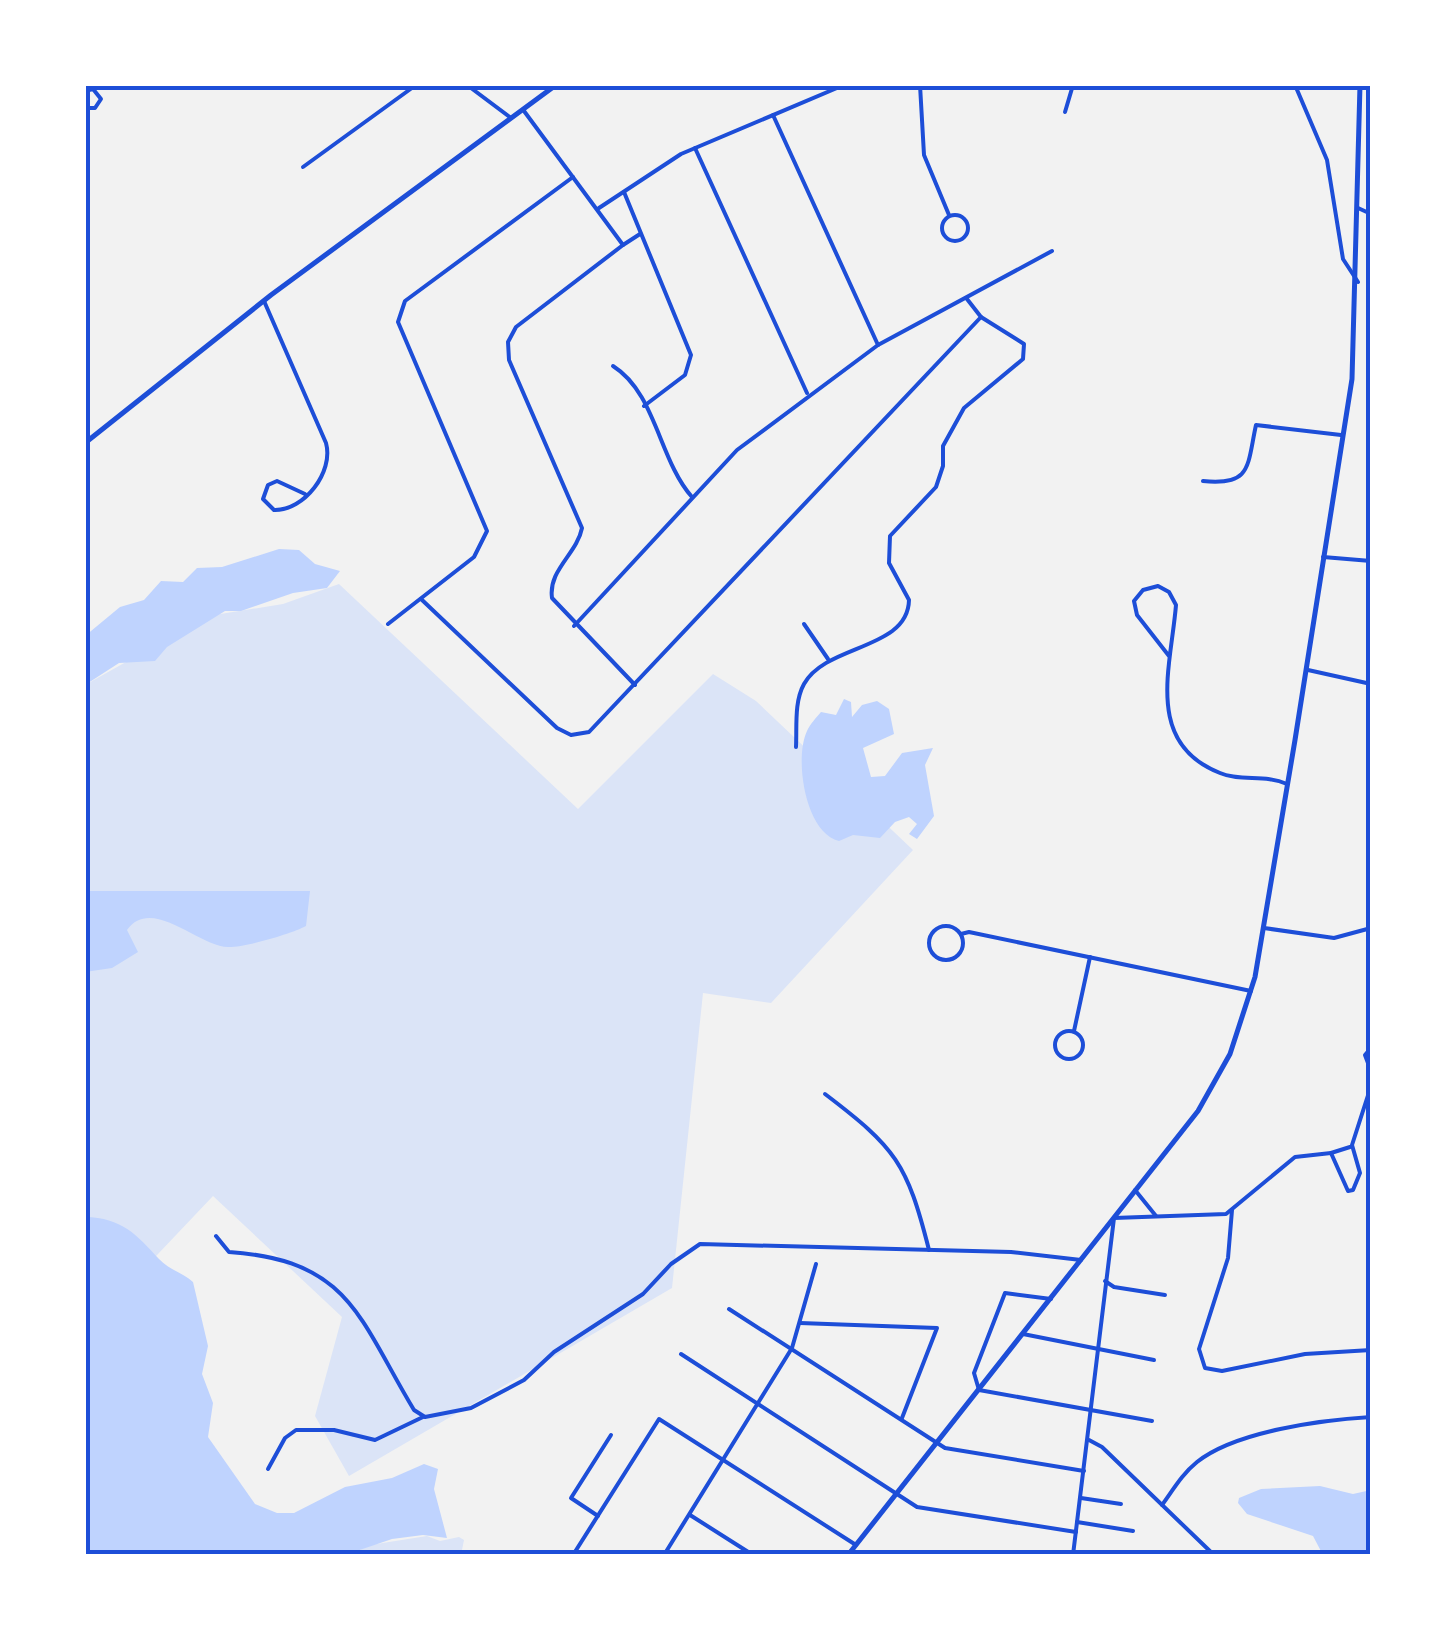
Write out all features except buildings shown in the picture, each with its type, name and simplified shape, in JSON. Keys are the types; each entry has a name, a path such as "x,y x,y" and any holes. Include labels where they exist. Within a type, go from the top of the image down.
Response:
{"street":[{"path":"303,167 416,85"},
{"path":"467,85 511,118"},
{"path":"85,442 264,301 556,85"},
{"path":"598,209 695,148 844,85"},
{"path":"920,85 924,155 949,215 967,222 969,230 962,240 948,240 942,227 949,215"},
{"path":"1065,112 1073,85"},
{"path":"1294,85 1327,160 1343,259 1358,282"},
{"path":"848,1555 1136,1190 1218,1079 1251,991 1352,379 1358,282 1360,85"},
{"path":"85,91 93,90 101,99 94,108 85,108"},
{"path":"523,110 624,245"},
{"path":"773,115 878,345"},
{"path":"695,148 792,368 808,395"},
{"path":"388,624 474,558 487,531 398,314 405,301 424,286 573,177"},
{"path":"624,192 692,355 686,375 644,406"},
{"path":"1358,208 1371,214"},
{"path":"635,685 574,626 550,593 554,577 578,542 582,528 509,360 508,342 525,318 641,233"},
{"path":"574,626 737,450 878,345 1052,250"},
{"path":"796,747 802,688 828,659 890,632 904,620 908,600 889,563 890,536 936,487 944,466 943,446 964,408 1018,368 1024,344 980,317 967,299"},
{"path":"264,301 328,452 324,475 305,494 279,511 269,508 263,494 268,484 277,480 305,494"},
{"path":"421,600 565,734 590,732 980,317"},
{"path":"613,366 629,378 677,480 692,498"},
{"path":"1203,481 1228,484 1240,479 1246,470 1256,425 1343,435"},
{"path":"1323,557 1371,561"},
{"path":"1169,656 1137,614 1134,601 1143,590 1158,586 1169,592 1176,605 1164,698 1169,727 1182,747 1200,764 1223,775 1274,778 1288,784"},
{"path":"804,624 828,659"},
{"path":"1305,669 1371,684"},
{"path":"950,926 960,934 963,947 955,957 942,960 932,952 930,939 937,928 950,926"},
{"path":"1264,928 1334,938 1371,928"},
{"path":"960,934 969,932 1251,991"},
{"path":"1073,1032 1061,1034 1055,1043 1058,1054 1068,1059 1078,1056 1084,1047 1073,1032 1090,958"},
{"path":"1371,1048 1365,1055 1371,1070"},
{"path":"1331,1153 1338,1178 1348,1190 1354,1190 1360,1173 1352,1146 1371,1086"},
{"path":"825,1094 871,1129 900,1160 930,1250"},
{"path":"1114,1218 1187,1218 1232,1210 1295,1156 1331,1153 1352,1146"},
{"path":"1136,1190 1156,1216"},
{"path":"1232,1210 1228,1258 1199,1348 1203,1366 1222,1372 1298,1355 1371,1350"},
{"path":"1073,1555 1114,1218"},
{"path":"216,1236 229,1252 286,1259 329,1282 356,1312 411,1407 422,1417"},
{"path":"268,1469 285,1438 296,1430 334,1430 375,1440 422,1417 471,1408 524,1380 554,1352 643,1294 671,1264 700,1244 752,1242 1012,1252 1081,1260"},
{"path":"664,1555 792,1348 816,1264"},
{"path":"1105,1281 1114,1287 1165,1295"},
{"path":"979,1390 974,1373 994,1314 1008,1290 1051,1299"},
{"path":"729,1309 952,1451 1084,1471"},
{"path":"800,1322 937,1328 902,1418"},
{"path":"1023,1334 1154,1360"},
{"path":"682,1354 917,1508 1076,1532"},
{"path":"979,1390 1152,1420"},
{"path":"1162,1505 1186,1472 1218,1450 1318,1422 1371,1417"},
{"path":"573,1555 659,1420 856,1545"},
{"path":"598,1516 571,1498 611,1436"},
{"path":"1089,1440 1102,1447 1213,1555 1226,1555"},
{"path":"1080,1498 1121,1504"},
{"path":"690,1516 753,1555"},
{"path":"1077,1522 1133,1532"}],"shaded area":[{"path":"339,584 578,809 713,674 756,701 913,850 771,1003 703,993 672,1288 349,1476 315,1416 342,1317 213,1196 85,1331 85,685 208,616 283,604"},
{"path":"427,1536 440,1541 459,1537 464,1540 462,1550 437,1555 424,1551 417,1555 349,1555 370,1545"}],"water":[{"path":"279,549 299,550 315,564 340,571 327,588 293,593 241,611 225,611 167,647 155,661 119,663 85,685 85,636 120,607 144,600 161,581 183,582 197,568 222,567"},
{"path":"844,699 851,702 852,717 862,705 877,701 889,709 894,734 863,748 871,777 885,776 902,753 933,748 925,765 934,816 917,839 909,834 917,824 909,817 895,822 880,838 853,835 839,841 818,824 805,793 803,743 808,728 821,712 836,715"},
{"path":"85,891 310,891 306,926 290,933 229,947 149,918 137,921 127,930 138,952 112,968 85,972"},
{"path":"85,1217 119,1224 193,1282 208,1346 202,1374 213,1403 208,1437 255,1504 277,1513 294,1513 345,1487 392,1478 424,1464 438,1469 434,1489 447,1538 423,1535 392,1539 345,1555 85,1555"},
{"path":"1320,1486 1353,1494 1371,1490 1371,1555 1323,1555 1313,1536 1247,1514 1238,1503 1239,1498 1261,1489"}]}
